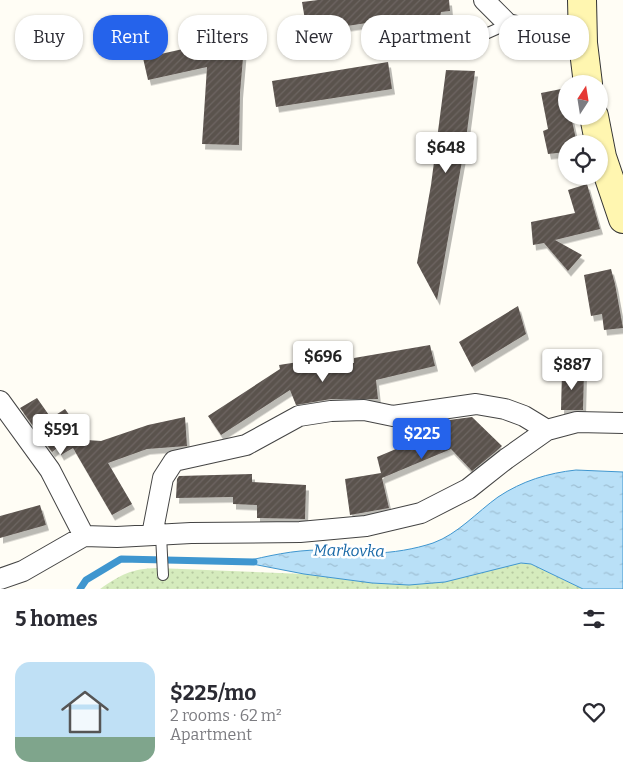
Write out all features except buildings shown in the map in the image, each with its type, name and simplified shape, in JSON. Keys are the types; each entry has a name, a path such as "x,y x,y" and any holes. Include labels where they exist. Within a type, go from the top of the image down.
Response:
{"street":[{"path":"484,0 499,15"},
{"path":"582,0 582,15"},
{"path":"585,60 587,75"},
{"path":"596,125 602,157 623,219"},
{"path":"0,401 50,470 84,536"},
{"path":"158,540 162,478 174,461 246,445 300,416 331,411 364,410 393,416 476,404 505,409 524,416 547,430"},
{"path":"0,579 23,571 84,536 158,540 300,532 366,526 421,512 468,490 506,459 547,430 577,422 623,423"}],"lane":[{"path":"158,540 163,575"}],"green space":[{"path":"520,563 531,564 583,589 100,589 127,573 157,568 304,574 372,583 409,585"}],"water":[{"path":"576,470 623,472 623,589 583,589 531,564 521,563 445,582 409,585 372,583 304,574 242,562 300,551 380,553 426,545 451,534 498,497 516,486 555,473"}],"waterway":[{"name":"Markovka","path":"80,589 86,580 121,559 254,562"}]}
